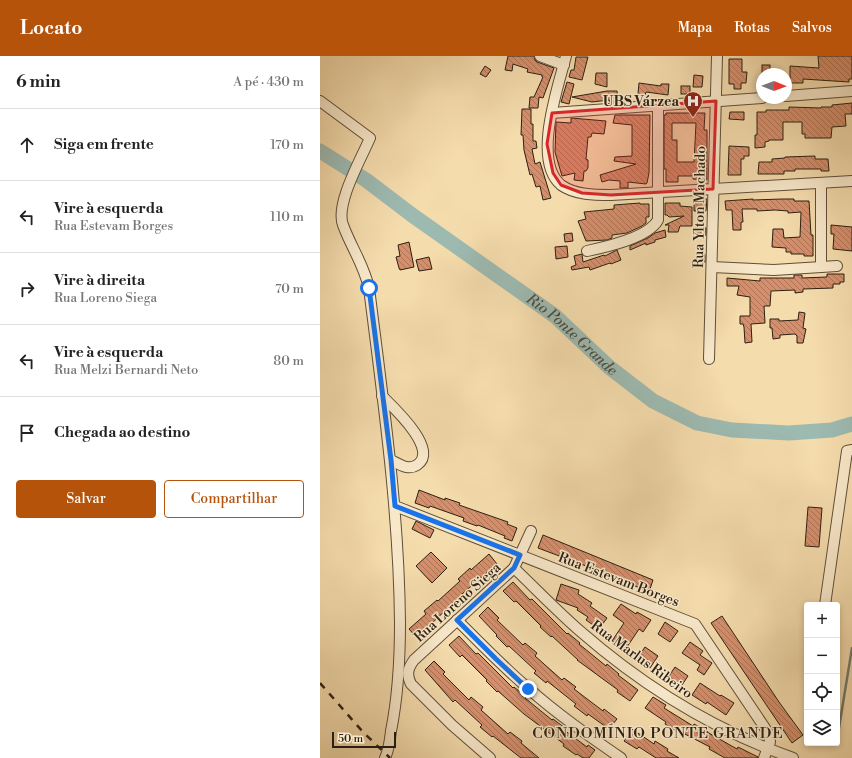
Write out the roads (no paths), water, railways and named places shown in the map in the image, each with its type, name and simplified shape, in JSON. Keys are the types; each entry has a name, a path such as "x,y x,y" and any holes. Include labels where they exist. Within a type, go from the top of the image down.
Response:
{"street":[{"path":"540,56 565,60 548,132 548,156 553,173 562,185 582,193 595,195 852,181"},
{"name":"Rua Ylton Machado","path":"710,359 716,56"},
{"path":"792,96 852,91"},
{"path":"552,113 756,98"},
{"path":"320,101 370,138 346,193 341,214 342,224 367,277 391,460 395,506 400,591 400,648 398,689 386,758"},
{"path":"587,251 625,241 640,234 655,224 658,220 658,105"},
{"path":"821,183 821,267"},
{"path":"712,267 774,270 837,266"},
{"path":"382,396 412,428 423,450 423,457 420,463 409,468 391,460"},
{"path":"825,602 849,451"},
{"name":"Rua Estevam Borges","path":"395,506 696,624 769,734 770,742 766,754"},
{"name":"Rua Loreno Siega","path":"490,758 452,725 411,684 408,679 408,668 414,660 514,568 530,532"},
{"name":"Rua Marlus Ribeiro","path":"514,568 579,630 612,658 649,685 691,712 766,754 793,758"},
{"path":"457,620 528,689 561,715 621,758"}],"waterway":[{"name":"Rio Ponte Grande","path":"320,151 366,180 412,215 555,316 609,367 653,401 697,423 732,430 789,433 832,430 852,424"},
{"path":"840,722 852,648"}],"railway":[{"path":"320,683 363,732 390,758"}],"place":[{"name":"UBS Várzea","path":"693,118"}],"district":[{"name":"CONDOMÍNIO PONTE GRANDE","path":"658,733"}]}
